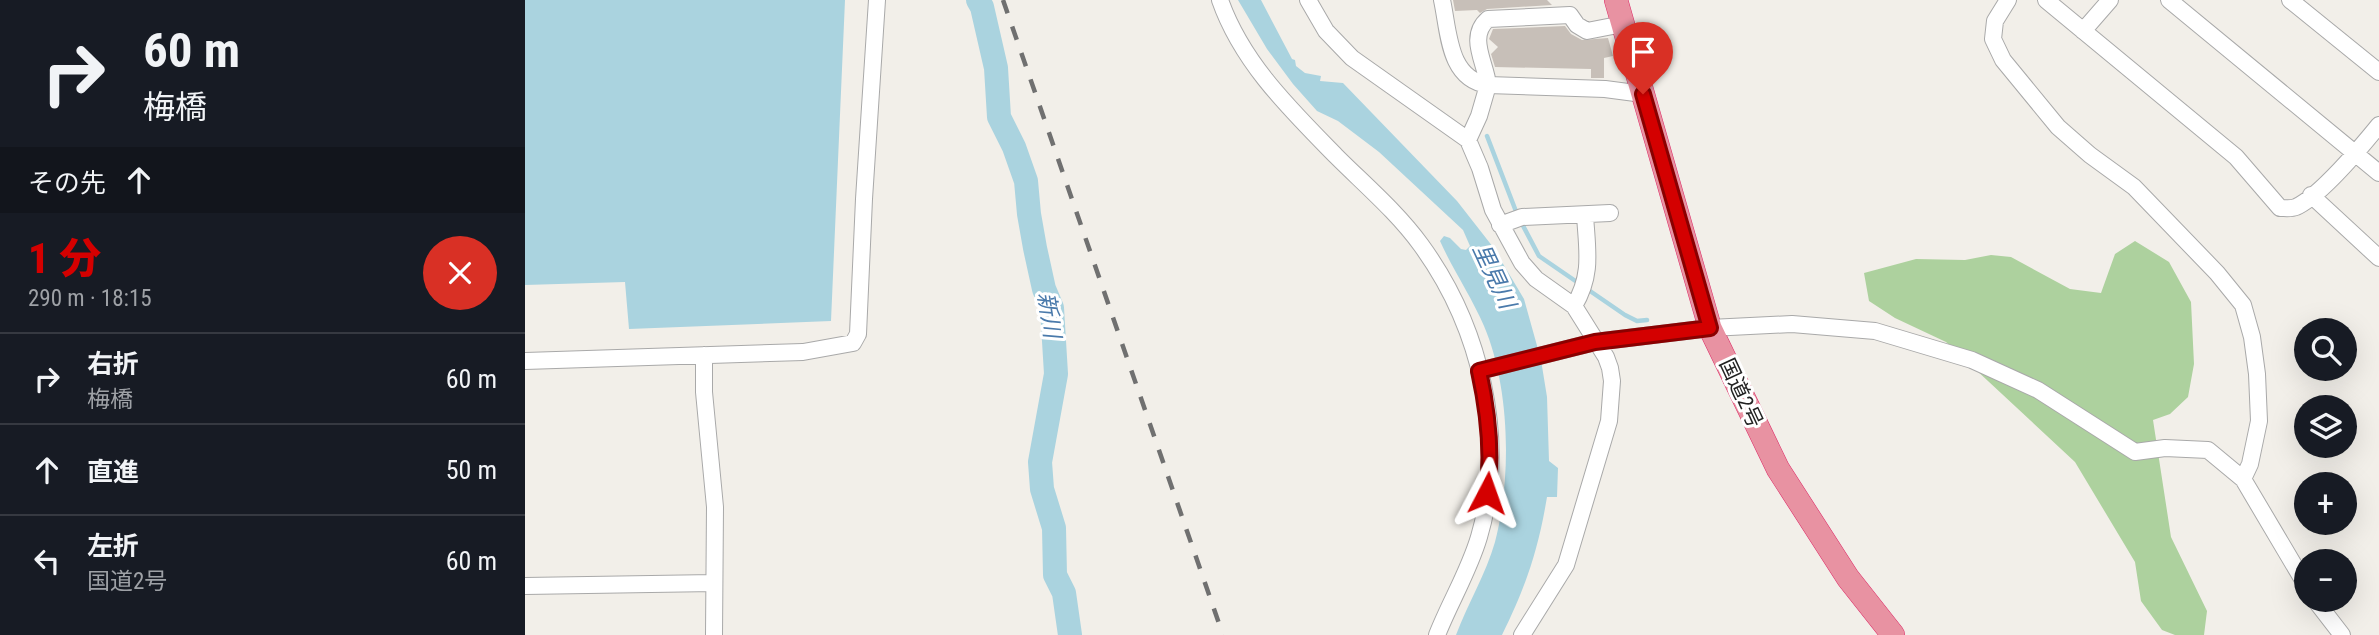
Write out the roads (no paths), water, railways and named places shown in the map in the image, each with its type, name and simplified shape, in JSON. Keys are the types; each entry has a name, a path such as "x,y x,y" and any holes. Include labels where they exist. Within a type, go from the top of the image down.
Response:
{"highway":[{"name":"国道2号","path":"1616,0 1710,328 1778,469 1848,578 1893,635"}],"street":[{"path":"525,361 803,352 853,343 858,334 862,226 877,0"},
{"path":"1220,0 1234,31 1271,88 1420,243 1463,317 1482,371 1490,451 1486,507 1472,557 1437,635"},
{"path":"1308,0 1326,32 1352,58 1468,140 1512,220 1522,264 1536,279 1581,293"},
{"path":"1442,0 1458,67 1475,83 1605,89 1643,94"},
{"path":"2008,0 1995,21 1993,39 2003,60 2058,127 2090,155 2134,187 2217,273 2243,305 2252,337 2259,421 2250,464 2243,479"},
{"path":"2046,0 2236,157 2280,208 2294,208 2311,195 2356,153 2379,125"},
{"path":"2083,31 2110,0"},
{"path":"2169,0 2379,173"},
{"path":"2290,0 2379,72"},
{"path":"1468,140 1479,116 1488,85 1478,46 1478,34 1482,24 1488,19 1570,15 1587,31 1623,24"},
{"path":"2311,195 2379,258"},
{"path":"1512,220 1610,213"},
{"path":"1522,635 1566,565 1609,421 1612,381 1610,368 1606,357 1589,344 1581,293 1588,268 1585,215"},
{"path":"1482,371 1589,344 1710,328 1792,324 1875,331 1972,360 2038,390 2135,452 2165,448 2208,450 2243,479 2294,565"},
{"path":"704,355 704,392 715,506 714,635"},
{"path":"525,586 713,583"},
{"path":"2324,612 2341,635"}],"water":[{"path":"525,0 845,0 831,321 629,329 625,282 525,285"},
{"name":"里見川","path":"1238,0 1261,0 1296,66 1305,73 1321,76 1320,81 1343,83 1457,201 1493,247 1524,299 1541,360 1547,397 1549,461 1558,468 1557,497 1547,497 1530,568 1502,635 1456,635 1495,542 1506,461 1503,404 1493,350 1479,315 1440,241 1444,236 1461,249 1466,250 1470,246 1463,230 1379,152 1338,121 1317,111 1267,49"}],"waterway":[{"name":"新川","path":"978,0 996,68 999,117 1014,147 1026,181 1035,248 1044,289 1052,308 1056,374 1040,462 1042,489 1054,528 1055,575 1064,593 1070,635"},
{"path":"1487,136 1517,214"},
{"path":"1521,222 1539,256 1625,315 1637,321 1647,320"}],"railway":[{"path":"1003,0 1223,635"}]}
